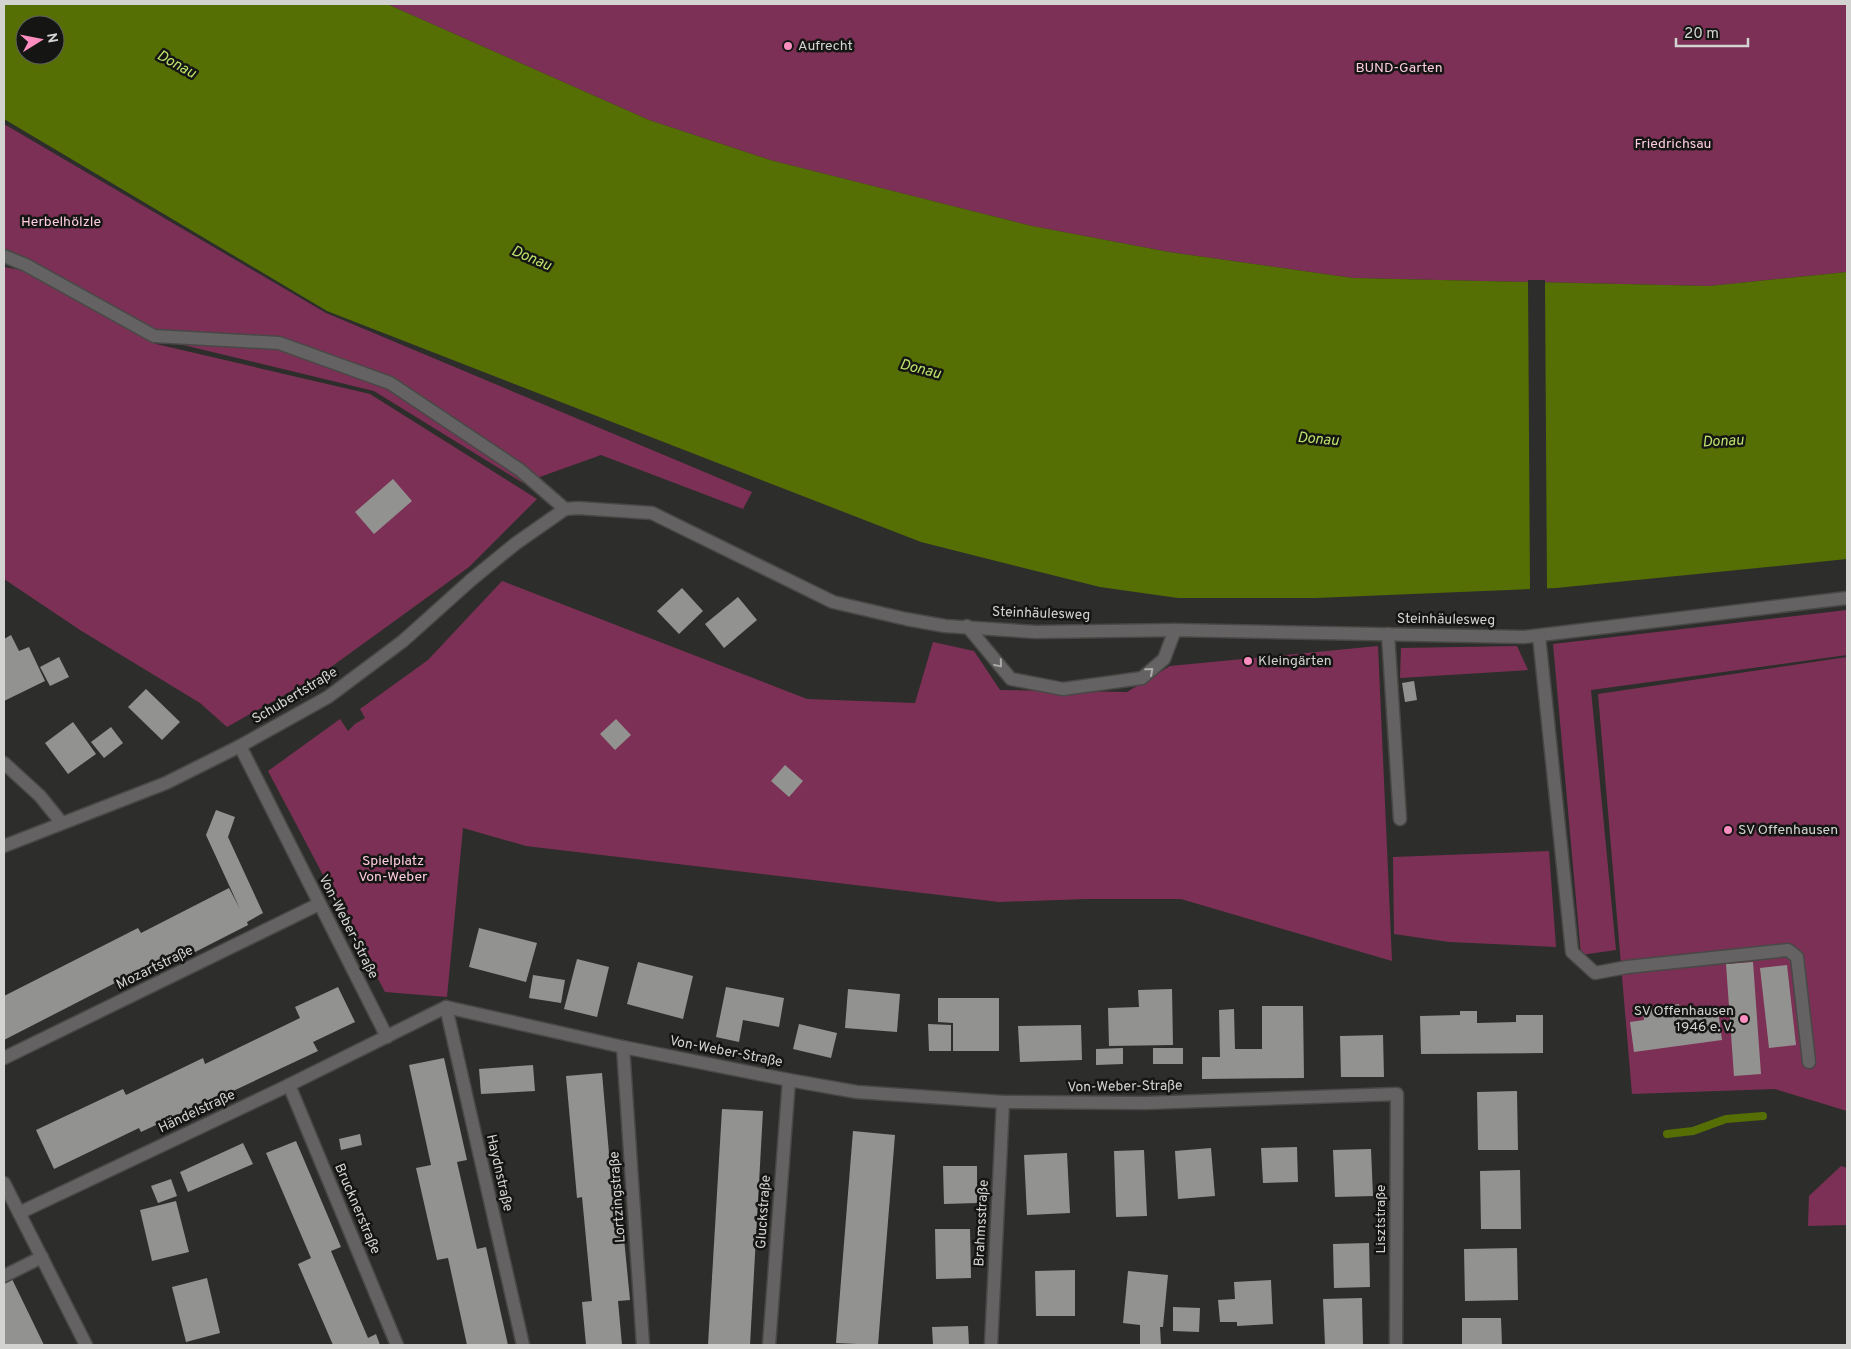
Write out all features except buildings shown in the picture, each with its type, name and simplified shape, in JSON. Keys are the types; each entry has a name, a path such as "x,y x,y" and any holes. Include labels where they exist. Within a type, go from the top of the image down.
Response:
{"street":[{"path":"4,256 26,264 154,336 279,343 390,383 520,470 565,509"},
{"name":"Steinhäulesweg","path":"565,509 578,508 652,513 833,602 945,626 968,626 1036,632 1175,630 1539,636 1847,598"},
{"name":"Schubertstraße","path":"4,846 61,822 166,783 240,746 328,697 402,641 515,544 565,509"},
{"path":"968,626 1011,679 1062,689 1142,678 1164,658 1175,630"},
{"path":"1388,634 1400,819"},
{"path":"1539,636 1572,952 1595,973 1627,967 1788,950 1797,957 1809,1062"},
{"name":"Von-Weber-Straße","path":"240,746 387,1037"},
{"path":"4,763 40,796 61,822"},
{"name":"Mozartstraße","path":"4,1058 319,904"},
{"path":"387,1037 446,1007"},
{"name":"Von-Weber-Straße","path":"446,1007 623,1047 858,1092 1003,1102 1145,1103 1397,1094"},
{"name":"Haydnstraße","path":"446,1007 523,1345"},
{"name":"Händelstraße","path":"20,1213 387,1037"},
{"name":"Lortzingstraße","path":"623,1047 643,1345"},
{"name":"Gluckstraße","path":"769,1345 789,1080"},
{"name":"Brucknerstraße","path":"289,1085 397,1345"},
{"name":"Lisztstraße","path":"1396,1345 1397,1094"},
{"name":"Brahmsstraße","path":"991,1345 1003,1102"},
{"path":"4,1183 86,1345"},
{"path":"4,1276 42,1257"}],"green space":[{"name":"Friedrichsau","path":"387,4 1847,4 1847,272 1709,286 1353,278 1169,252 1032,226 770,160 649,120"},
{"name":"Herbelhölzle","path":"4,124 326,313 752,492 743,509 601,455 523,483 374,391 154,338 4,258"},
{"path":"4,267 26,271 156,344 370,394 537,499 469,567 320,675 227,727 200,703 80,630 4,579"},
{"name":"Spielplatz Von-Weber","path":"502,581 807,699 915,703 933,642 974,651 1000,690 1127,692 1170,666 1378,646 1392,961 1181,899 1086,899 999,902 526,846 463,828 447,997 385,992 268,771 340,719 348,731 365,718 360,709 428,660"},
{"path":"1847,610 1847,655 1591,690 1616,950 1581,955 1553,644"},
{"path":"1517,646 1528,670 1400,678 1401,648"},
{"name":"SV Offenhausen","path":"1847,657 1847,1111 1775,1089 1632,1094 1598,694"},
{"path":"1549,851 1556,947 1449,942 1394,934 1393,857"},
{"path":"1841,1166 1847,1168 1847,1225 1808,1226 1809,1196"}],"water":[{"name":"Donau","path":"4,4 387,4 649,120 770,160 1032,226 1169,252 1353,278 1709,286 1847,272 1847,559 1556,588 1316,598 1178,598 1100,587 921,542 327,311 4,119"}],"pier":[{"path":"1528,280 1545,280 1547,591 1530,591"}],"waterway":[{"path":"1667,1134 1693,1131 1726,1119 1763,1116"}],"place":[{"name":"Aufrecht","path":"788,46"},
{"name":"Kleingärten","path":"1248,661"},
{"name":"SV Offenhausen","path":"1728,830"},
{"name":"SV Offenhausen 1946 e. V.","path":"1744,1019"}],"park label":[{"name":"BUND-Garten","path":"1399,68"}]}
